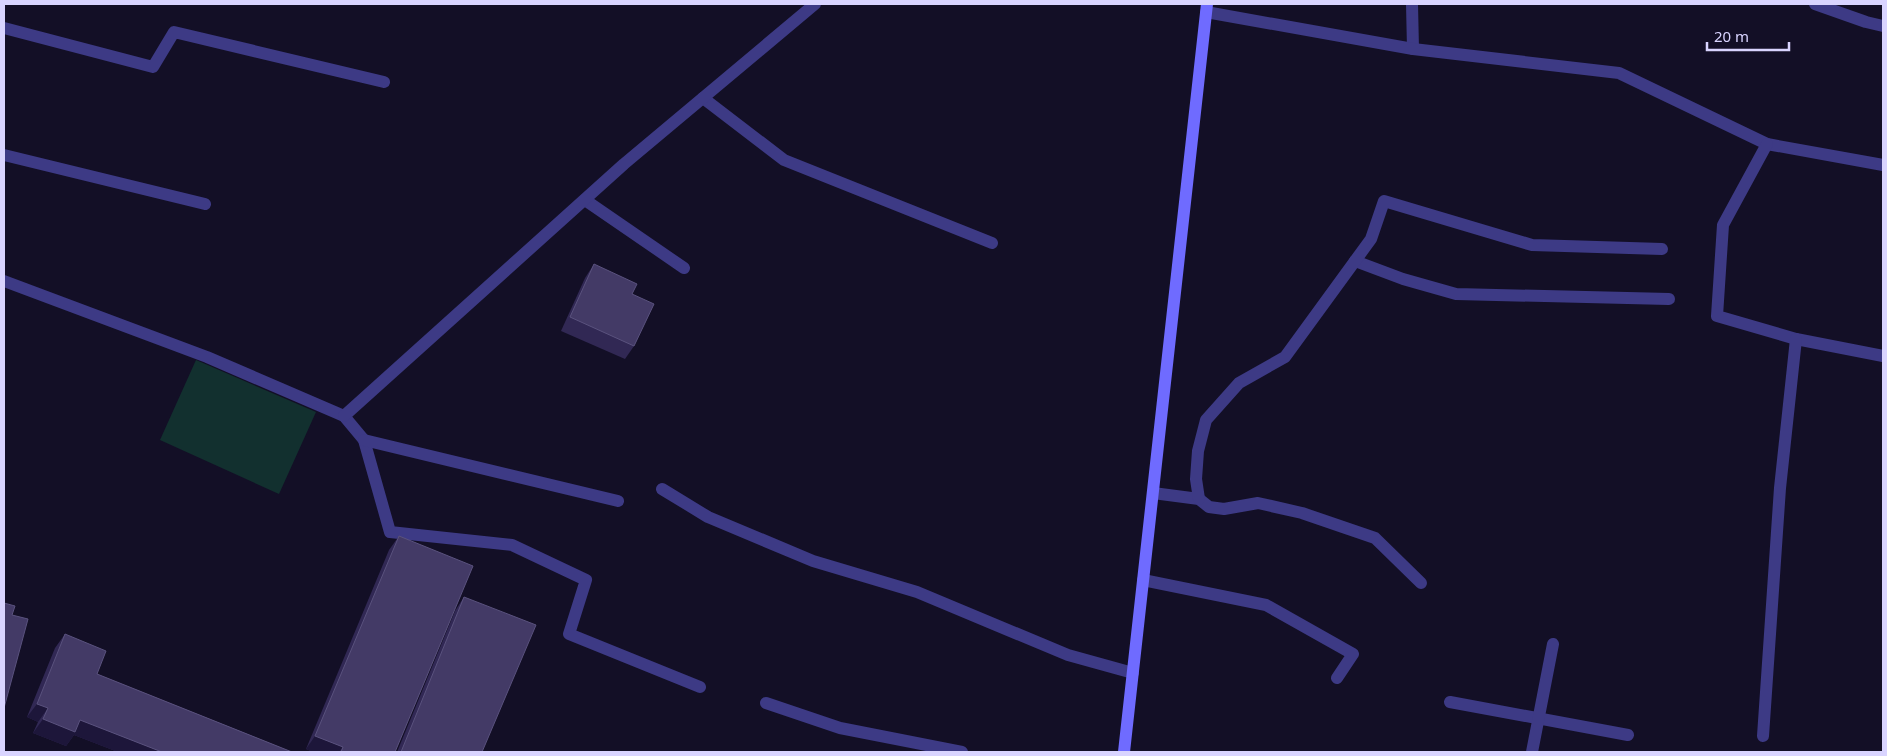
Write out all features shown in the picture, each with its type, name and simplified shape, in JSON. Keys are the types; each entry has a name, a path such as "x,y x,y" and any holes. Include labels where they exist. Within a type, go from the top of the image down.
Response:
{"main road":[{"path":"1124,752 1206,8"}],"street":[{"path":"344,416 585,200 815,4"},
{"path":"1412,4 1413,50"},
{"path":"1815,4 1883,26"},
{"path":"1206,8 1413,50 1619,73 1767,144 1883,166"},
{"path":"4,28 153,67 174,32 384,82"},
{"path":"703,98 784,160 992,243"},
{"path":"1767,144 1723,225 1717,316 1796,339 1883,356"},
{"path":"4,155 205,204"},
{"path":"585,200 684,268"},
{"path":"1199,499 1196,479 1198,451 1206,420 1239,383 1285,357 1371,239 1384,201 1532,245 1662,249"},
{"path":"1355,260 1403,279 1456,294 1669,299"},
{"path":"4,281 207,357 344,416 364,440 390,532 512,545 586,580 569,634 700,687"},
{"path":"1763,736 1780,488 1796,339"},
{"path":"364,440 618,501"},
{"path":"662,489 708,517 813,561 917,592 1068,655 1132,673"},
{"path":"1153,493 1199,499 1209,507 1224,509 1258,503 1302,513 1375,538 1420,583"},
{"path":"1143,580 1266,605 1353,654 1336,678"},
{"path":"1532,752 1553,644"},
{"path":"766,702 840,728 962,752"},
{"path":"1450,702 1628,735"}],"green space":[{"path":"196,360 316,412 279,494 160,440"}],"building":[{"path":"594,264 637,284 632,294 654,304 634,346 570,317"},
{"path":"399,536 473,566 395,752 341,752 343,747 315,736"},
{"path":"464,597 536,625 482,752 401,752"},
{"path":"4,603 15,606 12,615 28,619 4,708"},
{"path":"65,634 106,651 97,674 292,752 162,752 80,720 75,732 43,719 48,708 37,704"}]}
